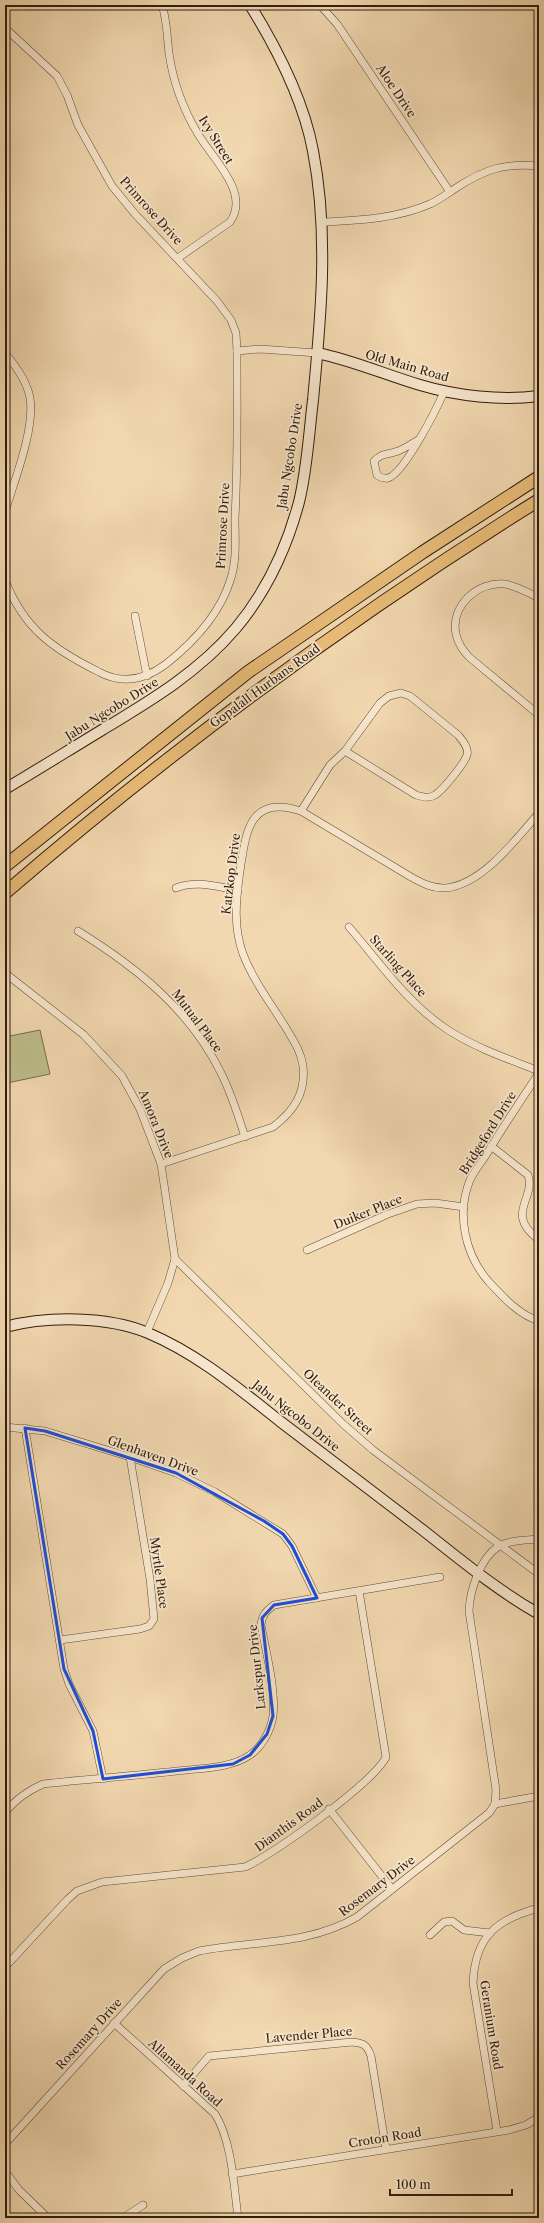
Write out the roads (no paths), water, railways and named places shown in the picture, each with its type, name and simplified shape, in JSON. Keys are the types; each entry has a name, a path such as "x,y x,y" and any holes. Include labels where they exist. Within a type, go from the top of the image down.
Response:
{"main road":[{"name":"Jabu Ngcobo Drive","path":"5,789 149,702 179,682 213,653 237,627 264,589 284,547 299,501 309,430 317,353 323,222 313,149 301,112 274,44 250,5"},
{"name":"Old Main Road","path":"317,353 444,392 526,398 539,396"},
{"name":"Gopalall Hurbans Road","path":"5,866 248,672 423,552 539,477"},
{"name":"Gopalall Hurbans Road","path":"5,893 88,822 257,690 446,558 539,500"},
{"name":"Jabu Ngcobo Drive","path":"5,1327 18,1324 56,1320 86,1320 116,1324 147,1332 201,1362 229,1381 477,1574 539,1614"}],"street":[{"name":"Ivy Street","path":"162,5 174,80 184,106 198,134 232,186 236,198 235,214 230,222 178,258"},
{"name":"Aloe Drive","path":"320,5 337,24 450,192"},
{"name":"Primrose Drive","path":"5,28 56,76 67,95 78,125 112,186 135,214 178,258 231,320 236,333 236,488 231,577 221,602 205,626 173,659 153,674 147,676"},
{"path":"323,222 380,219 404,214 432,203 476,175 496,168 516,164 539,166"},
{"path":"237,351 260,349 317,353"},
{"path":"5,353 19,371 25,385 31,409 29,426 5,512"},
{"path":"418,440 394,453 385,453 379,456 374,461 374,468 377,475 383,478 389,478 396,473 418,440 444,392"},
{"path":"5,580 11,596 25,617 56,649 105,675 126,679 147,676 135,616"},
{"path":"539,598 505,584 484,586 463,602 458,614 455,632 460,646 469,657 539,715"},
{"path":"301,811 330,765 345,751 380,703 389,696 401,693 410,696 458,735 465,743 467,754 462,764 435,795 426,797 416,796 345,751"},
{"name":"Katzkop Drive","path":"161,1164 273,1127 286,1117 298,1101 304,1076 301,1053 244,955 236,920 238,890 245,838 249,825 255,817 264,810 276,806 288,807 301,811 411,877 428,886 445,888 462,885 478,877 539,813"},
{"path":"176,888 186,884 197,883 238,890"},
{"name":"Starling Place","path":"349,928 410,999 448,1030 483,1049 539,1072"},
{"name":"Mutual Place","path":"78,931 130,966 156,987 176,1008 208,1050 220,1071 245,1137"},
{"name":"Amora Drive","path":"5,973 84,1035 122,1076 140,1109 161,1164 175,1259 147,1332"},
{"name":"Bridgeford Drive","path":"539,1072 470,1180 464,1207 466,1238 480,1272 503,1297 521,1312 539,1321"},
{"path":"491,1146 528,1175 530,1186 522,1208 523,1220 527,1228 539,1240"},
{"name":"Duiker Place","path":"307,1250 388,1214 417,1204 435,1203 464,1207"},
{"name":"Oleander Street","path":"175,1259 343,1424 373,1450 539,1574"},
{"name":"Glenhaven Drive","path":"5,1427 45,1431 130,1457 176,1473 215,1492 283,1534 292,1546 317,1598"},
{"path":"25,1428 64,1669 69,1684 93,1731 103,1779"},
{"name":"Myrtle Place","path":"60,1640 140,1629 149,1626 154,1619 150,1579 130,1457"},
{"path":"539,1539 500,1546 490,1554 477,1574 469,1595 469,1612 496,1790 496,1804 539,1796"},
{"name":"Larkspur Drive","path":"5,1812 22,1794 43,1784 103,1779 233,1764 250,1755 259,1747 267,1734 273,1716 272,1696 262,1626 262,1618 267,1610 274,1605 359,1592 440,1577"},
{"name":"Dianthis Road","path":"5,1967 67,1900 82,1888 102,1882 245,1867 260,1861 329,1810 376,1772 386,1757 359,1592"},
{"name":"Rosemary Drive","path":"5,2144 164,1968 199,1951 314,1936 338,1928 357,1917 480,1821 496,1804"},
{"path":"329,1810 392,1889"},
{"name":"Geranium Road","path":"497,2131 473,1983 474,1965 485,1938 490,1932 510,1917 539,1908"},
{"path":"430,1935 444,1922 452,1921 464,1930 490,1932"},
{"name":"Allamanda Road","path":"114,2023 215,2114 222,2124 232,2174 238,2218"},
{"name":"Lavender Place","path":"183,2086 209,2056 362,2042 368,2048 371,2056 386,2149"},
{"name":"Croton Road","path":"232,2174 497,2131 526,2125 539,2117"},
{"path":"5,2171 19,2190 48,2218"},
{"path":"123,2218 143,2205"}]}
